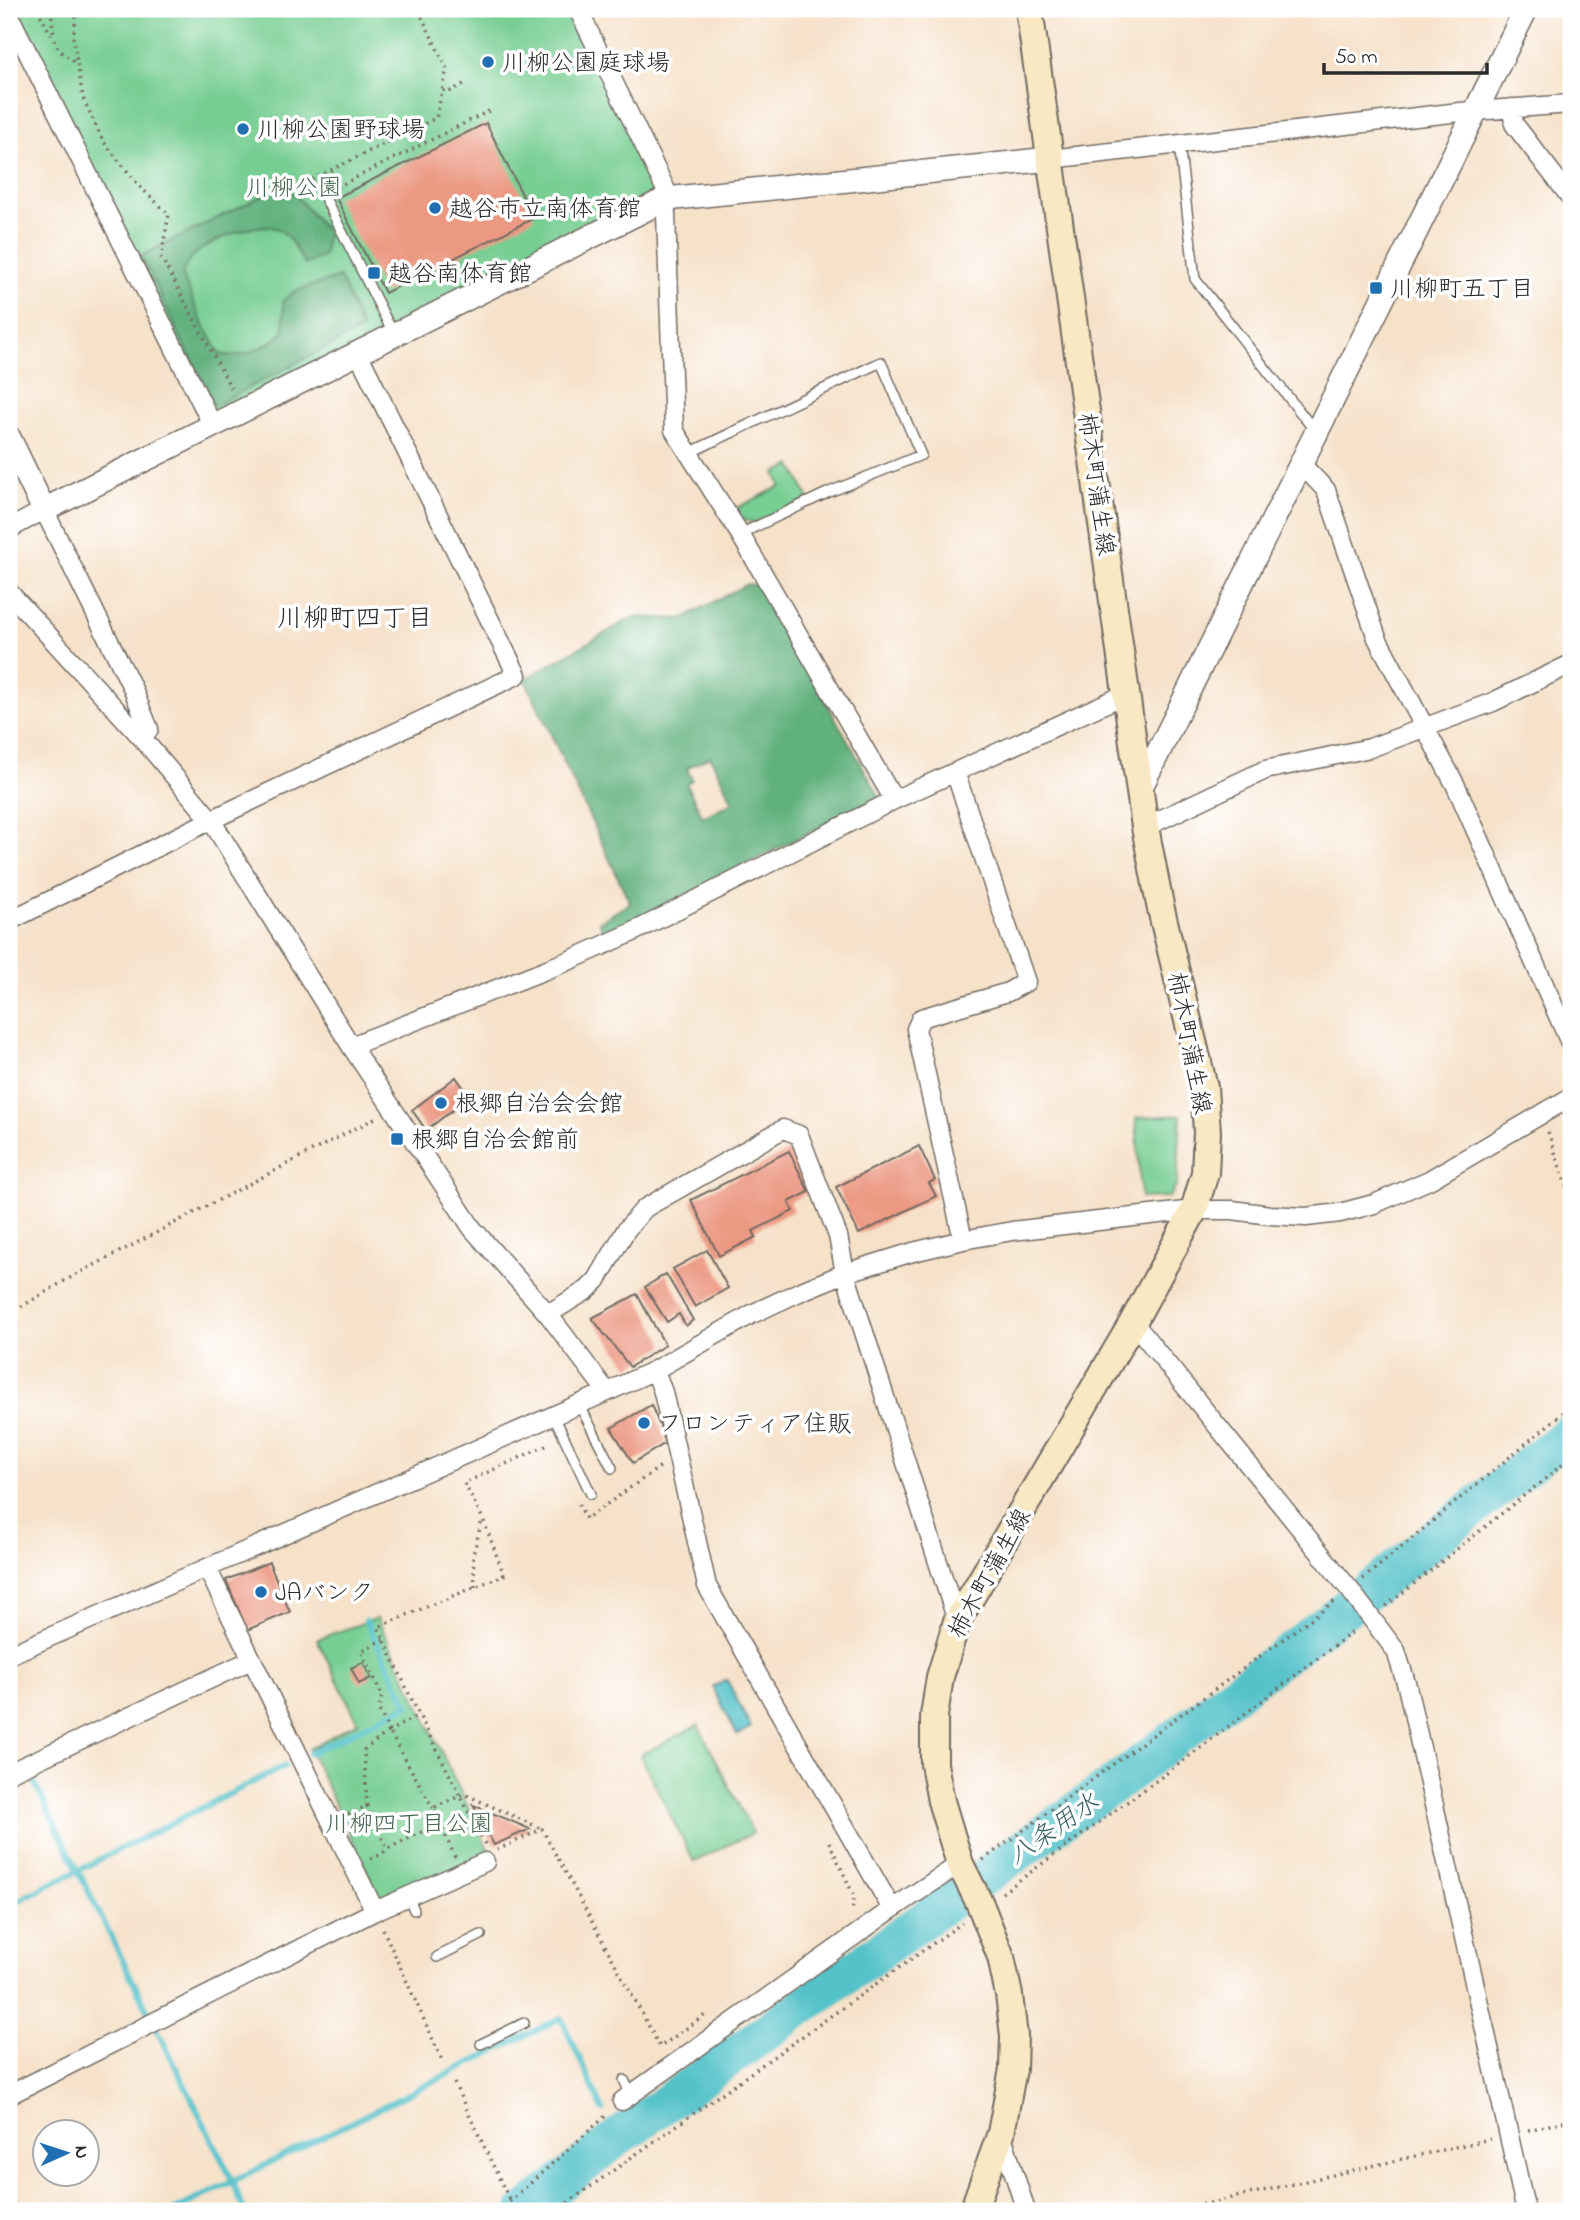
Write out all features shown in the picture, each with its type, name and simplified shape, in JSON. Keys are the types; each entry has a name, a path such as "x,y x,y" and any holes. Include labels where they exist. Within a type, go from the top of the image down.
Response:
{"main road":[{"name":"柿木町蒲生線","path":"973,2211 1001,2133 1013,2069 1014,2036 1001,1957 981,1906 962,1869 941,1801 934,1764 934,1716 940,1677 957,1621 1133,1322 1194,1210 1205,1173 1207,1132 1204,1087 1160,905 1145,827 1029,9"}],"street":[{"path":"578,9 665,188 674,430 740,534 894,800"},
{"path":"1140,789 1526,9"},
{"path":"9,15 212,424"},
{"path":"9,528 666,199 1050,159 1477,110 1571,104"},
{"path":"1512,108 1514,124 1571,198"},
{"path":"9,921 211,820 517,675 358,353"},
{"path":"9,438 132,687 149,729 142,738"},
{"path":"1300,463 1326,490 1377,638 1456,786 1571,1045"},
{"path":"9,592 142,738 211,820 351,1046 472,1228 548,1314 607,1392"},
{"path":"1145,827 1265,770 1370,748 1493,702 1571,664"},
{"path":"351,1046 631,933 894,800 1126,694"},
{"path":"956,772 1026,982 1008,992 921,1018 916,1029 963,1240"},
{"path":"9,1656 607,1392 654,1370 752,1314 845,1273 913,1252 1012,1231 1194,1210 1232,1210 1306,1217 1340,1213 1374,1204 1429,1180 1571,1097"},
{"path":"548,1314 587,1290 597,1280 626,1230 645,1208 783,1129 799,1135 838,1236 845,1273 957,1621"},
{"path":"1133,1322 1351,1591 1396,1651 1407,1686 1526,2211"},
{"path":"654,1370 663,1392 707,1586 892,1909"},
{"path":"206,1568 375,1911"},
{"path":"9,1773 251,1660"},
{"path":"9,2095 172,2006 375,1911 411,1903 462,1872 485,1863"},
{"path":"626,2092 892,1909 962,1869"},
{"path":"1001,2133 1026,2211"}],"lane":[{"path":"1179,143 1195,279 1316,432"},
{"path":"323,194 394,335"},
{"path":"689,453 881,362 921,455 827,493 740,534"},
{"path":"579,1404 612,1468"},
{"path":"554,1416 591,1494"},
{"path":"437,1957 481,1935"},
{"path":"481,2044 524,2023"},
{"path":"9,2204 12,2211"}],"path":[{"path":"37,9 60,51 77,64"},
{"path":"51,9 54,39"},
{"path":"78,9 73,38 83,98 103,141 140,187 169,214 161,257 242,409"},
{"path":"293,190 436,118 447,69 418,9"},
{"path":"443,90 449,92 464,84"},
{"path":"323,194 491,110"},
{"path":"9,1314 78,1274 392,1109"},
{"path":"1541,1114 1571,1199"},
{"path":"962,1869 1351,1591 1571,1406"},
{"path":"542,1829 490,1853 378,1628 504,1574 483,1519 464,1483 550,1444"},
{"path":"556,2211 1175,1767 1571,1458"},
{"path":"574,1494 586,1519 664,1464"},
{"path":"475,1587 473,1555 483,1519"},
{"path":"382,1640 361,1651 382,1695 380,1713 433,1808 462,1872"},
{"path":"387,1849 367,1806 364,1750 389,1731 419,1715"},
{"path":"433,1808 464,1794 542,1829 660,2047"},
{"path":"332,1823 367,1806"},
{"path":"354,1868 440,1823"},
{"path":"825,1834 854,1896 852,1912"},
{"path":"375,1911 443,2062"},
{"path":"454,2083 511,2202"},
{"path":"499,2211 626,2092"},
{"path":"1175,2211 1571,2120"}],"green space":[{"name":"川柳公園","path":"11,9 578,9 660,190 212,424"},
{"path":"286,184 327,232 324,255 305,265 288,237 271,227 246,229 220,239 197,252 182,273 199,316 220,354 246,353 271,342 284,331 283,301 295,291 340,277 362,329 214,406 141,256"},
{"path":"792,465 809,499 757,523 733,518 729,512 781,486 775,473"},
{"path":"747,584 760,586 880,797 604,936 599,922 630,903 525,679 633,617 682,619","holes":["710,756 733,802 703,817 686,784 692,780 687,768"]},
{"path":"1181,1115 1177,1185 1169,1197 1141,1198 1136,1118"},
{"name":"川柳四丁目公園","path":"377,1618 490,1853 384,1899 379,1896 309,1749 358,1722 317,1639"},
{"path":"698,1725 753,1833 694,1862 640,1755"}],"water":[{"path":"727,1680 751,1727 737,1735 713,1687"}],"building":[{"name":"越谷市立南体育館","path":"486,123 534,218 385,293 336,198"},
{"name":"根郷自治会会館","path":"456,1077 470,1097 426,1130 412,1110"},
{"path":"919,1146 935,1180 929,1183 936,1196 859,1234 836,1187"},
{"path":"789,1151 809,1192 789,1202 793,1211 753,1231 756,1237 719,1256 691,1200"},
{"path":"707,1250 728,1288 695,1307 673,1269"},
{"path":"666,1274 693,1320 686,1326 679,1314 667,1322 645,1287"},
{"path":"637,1294 665,1345 630,1367 592,1318"},
{"path":"651,1405 667,1442 633,1463 611,1428"},
{"path":"269,1562 290,1612 247,1630 226,1580"},
{"path":"363,1662 371,1678 359,1684 351,1668"},
{"path":"473,1805 530,1829 494,1845"}],"waterway":[{"name":"八条用水","path":"526,2211 616,2139 1121,1779 1571,1432"},
{"path":"310,1753 408,1705 366,1621"},
{"path":"9,1905 285,1766"},
{"path":"9,1782 29,1772 233,2182 244,2211"},
{"path":"173,2211 561,2018 603,2110"},
{"path":"610,2122 616,2139"},
{"path":"9,2190 19,2211"}],"place":[{"name":"川柳公園庭球場","path":"488,62"},
{"name":"川柳公園野球場","path":"243,129"},
{"name":"越谷市立南体育館","path":"435,208"},
{"name":"越谷南体育館","path":"374,273"},
{"name":"川柳町五丁目","path":"1376,288"},
{"name":"根郷自治会会館","path":"441,1103"},
{"name":"根郷自治会館前","path":"397,1139"},
{"name":"フロンティア住販","path":"644,1423"},
{"name":"JAバンク","path":"261,1592"}],"district":[{"name":"川柳町四丁目","path":"355,617"}]}
